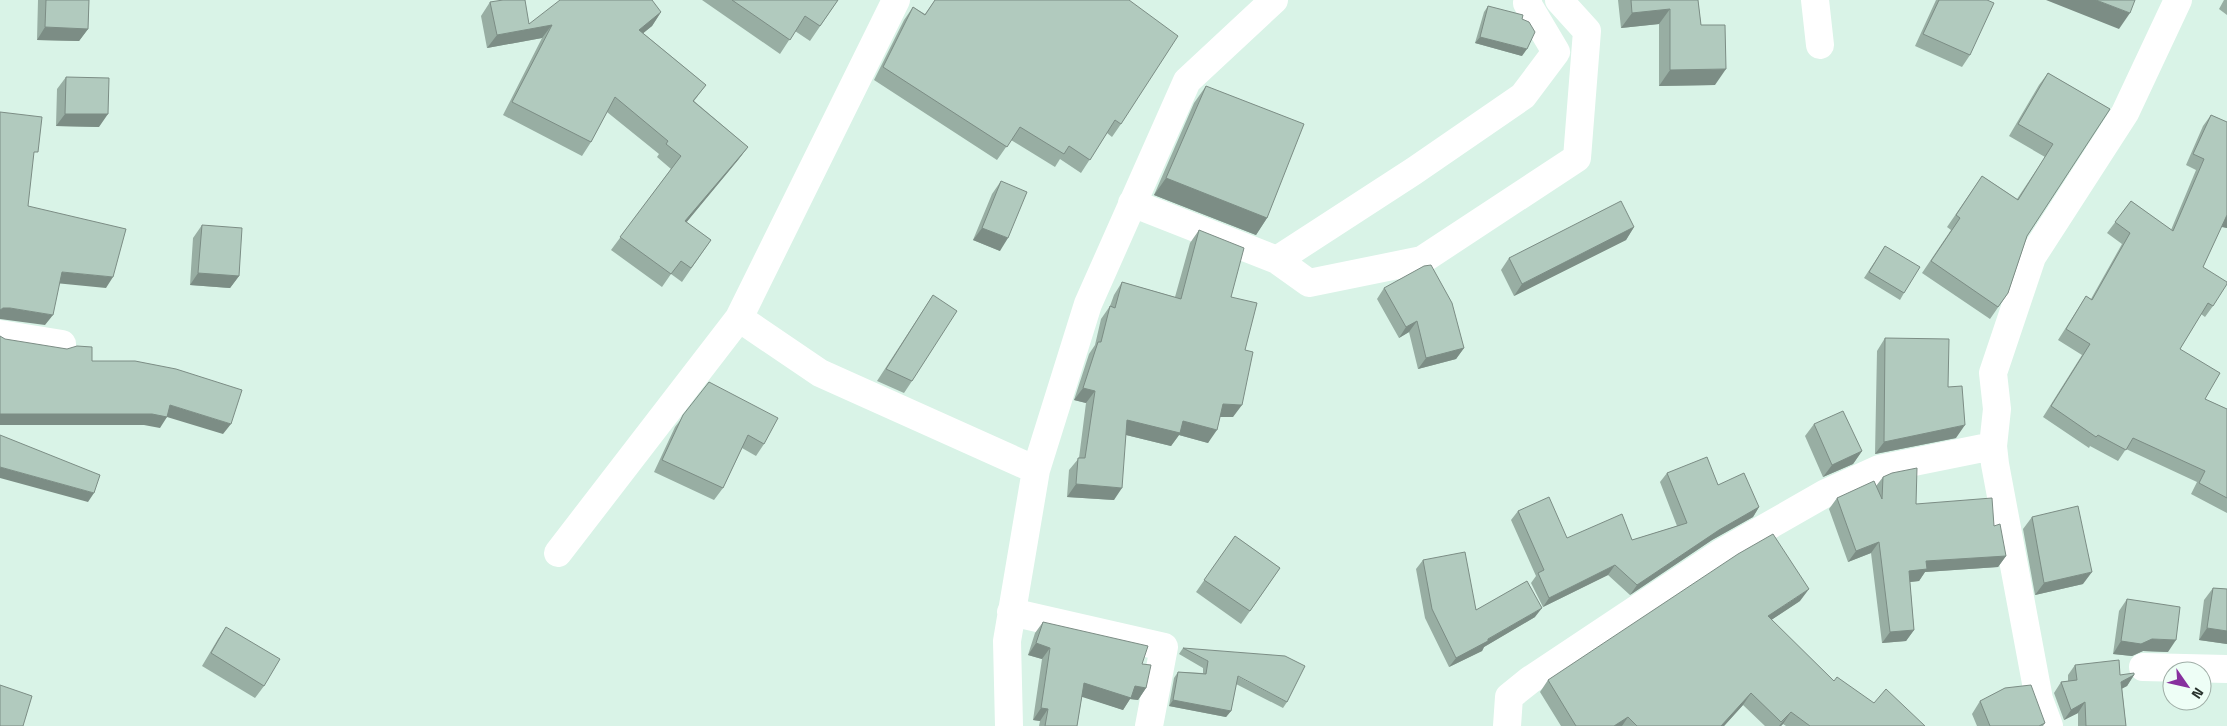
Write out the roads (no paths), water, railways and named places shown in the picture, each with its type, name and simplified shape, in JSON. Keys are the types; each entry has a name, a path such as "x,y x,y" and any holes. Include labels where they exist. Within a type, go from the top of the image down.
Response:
{"street":[{"path":"558,553 739,318 896,0"},
{"path":"1009,726 1007,641 1036,470 1088,304 1187,80 1274,0"},
{"path":"1277,260 1422,166 1523,96 1556,52 1527,3 1528,0"},
{"path":"1132,203 1277,260 1310,283 1422,260 1577,158 1587,31 1559,0"},
{"path":"1815,0 1820,45"},
{"path":"2049,726 2040,700 1993,446 1997,409 1993,373 2032,257 2125,113 2178,0"},
{"path":"739,318 820,373 1036,470"},
{"path":"0,334 62,344"},
{"path":"1508,726 1509,697 1530,680 1729,548 1826,493 1879,469 1993,446"},
{"path":"1011,612 1164,647 1149,726"},
{"path":"2142,668 2227,669"}]}
